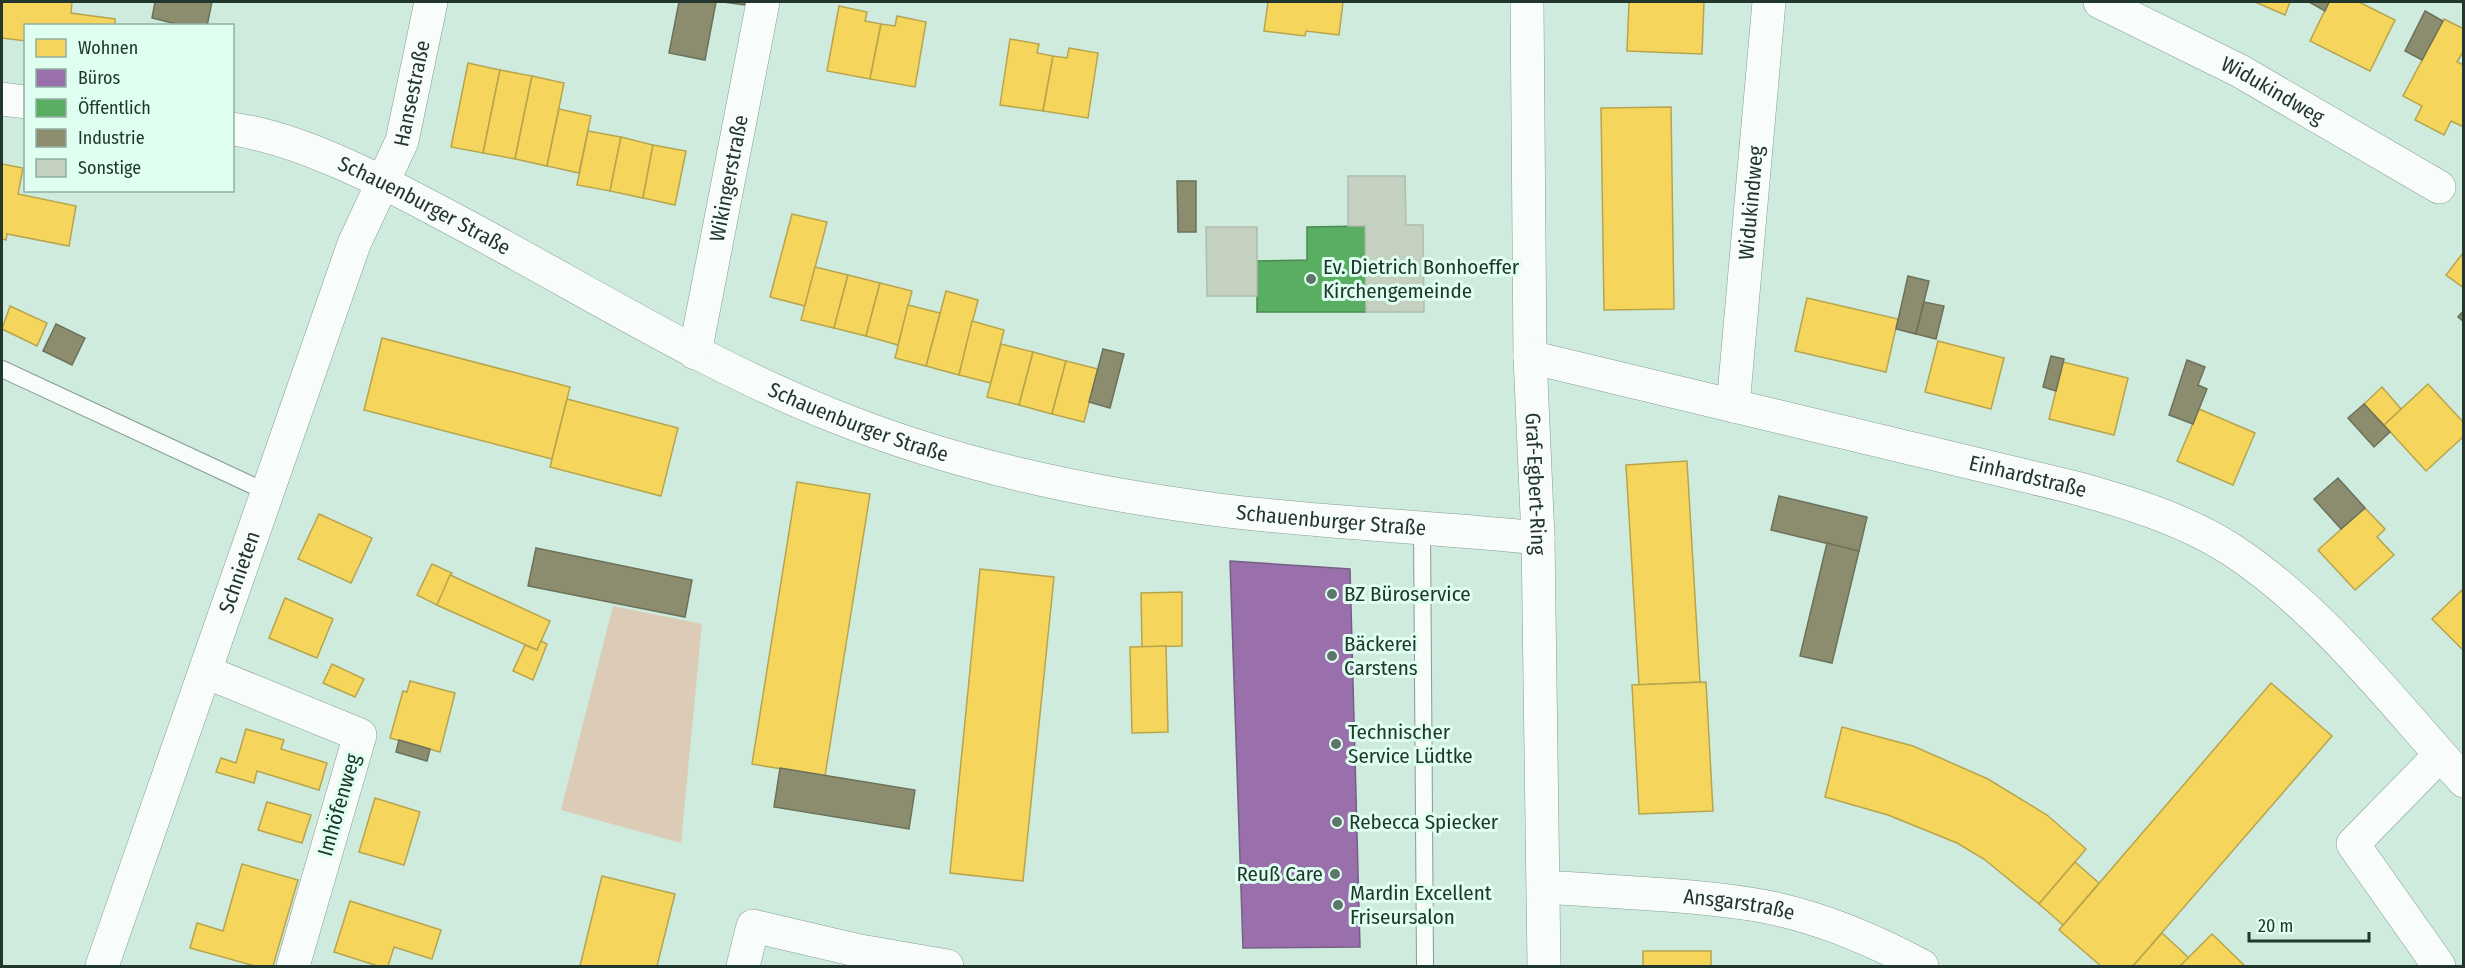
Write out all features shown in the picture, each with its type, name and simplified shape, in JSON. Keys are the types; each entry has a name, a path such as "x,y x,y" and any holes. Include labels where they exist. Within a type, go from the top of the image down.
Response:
{"street":[{"name":"Hansestraße","path":"383,182 402,141 431,2"},
{"name":"Wikingerstraße","path":"695,353 763,2"},
{"name":"Graf-Egbert-Ring","path":"1527,2 1530,357 1538,538 1545,886 1544,966"},
{"name":"Widukindweg","path":"1733,406 1769,2"},
{"name":"Widukindweg","path":"2100,2 2240,70 2439,187"},
{"path":"2,99 24,102"},
{"name":"Schauenburger Straße","path":"234,130 295,146 383,182 695,353 834,416 917,446 1007,472 1089,490 1221,510 1538,538"},
{"name":"Schnieten","path":"102,966 139,854 206,672 354,244 383,182"},
{"name":"Einhardstraße","path":"1530,357 2091,492 2149,510 2232,550 2292,597 2348,653 2463,781"},
{"name":"Imhöfenweg","path":"206,672 360,735 293,966"},
{"path":"2439,966 2353,844 2440,755"},
{"name":"Ansgarstraße","path":"1545,886 1751,904 1820,922 1922,966"},
{"path":"743,966 753,926 860,951 947,966"}],"lane":[{"path":"2,369 269,493"},
{"path":"1422,526 1425,966"}],"shaded area":[{"path":"613,606 702,624 681,843 561,810"}],"building: Wohnen":[{"path":"2,2 72,2 71,13 115,19 115,24 24,24 24,41 2,38"},
{"path":"1268,2 1343,2 1339,35 1306,31 1305,36 1264,31"},
{"path":"1629,2 1704,2 1702,54 1627,51"},
{"path":"2255,2 2290,2 2285,15"},
{"path":"2329,2 2359,2 2395,20 2370,71 2310,41"},
{"path":"839,6 867,12 865,21 881,24 870,79 827,71"},
{"path":"897,16 926,22 915,87 870,79 881,24 895,26"},
{"path":"2444,19 2464,29 2464,50 2457,62 2464,65 2464,127 2451,121 2444,135 2415,120 2422,106 2403,96"},
{"path":"1010,39 1039,44 1037,53 1053,56 1043,111 1000,105"},
{"path":"1069,48 1098,53 1088,118 1043,111 1053,56 1067,58"},
{"path":"468,63 500,70 483,153 451,147"},
{"path":"500,70 532,76 515,159 483,153"},
{"path":"532,76 564,83 547,166 515,159"},
{"path":"1671,107 1674,309 1604,310 1601,108"},
{"path":"559,109 591,116 579,173 547,166"},
{"path":"588,131 621,137 610,191 577,185"},
{"path":"621,137 653,145 643,198 610,191"},
{"path":"653,145 686,151 675,205 643,198"},
{"path":"2,164 23,168 18,194 76,206 69,246 7,234 6,240 2,239"},
{"path":"792,214 827,222 805,306 770,297"},
{"path":"2464,253 2464,288 2446,275"},
{"path":"815,267 848,275 834,328 801,320"},
{"path":"848,275 880,283 866,336 834,328"},
{"path":"880,283 912,291 898,345 866,336"},
{"path":"946,291 978,300 959,375 926,366"},
{"path":"1807,298 1898,319 1886,372 1795,351"},
{"path":"908,305 940,313 926,366 895,358"},
{"path":"10,306 47,323 37,346 2,329"},
{"path":"972,321 1004,330 991,383 959,375"},
{"path":"382,338 570,387 552,459 364,410"},
{"path":"1938,341 2004,358 1991,409 1925,392"},
{"path":"1001,344 1033,352 1019,405 987,397"},
{"path":"1033,352 1066,361 1052,414 1019,405"},
{"path":"1066,361 1098,369 1084,422 1052,414"},
{"path":"2063,362 2128,378 2114,435 2049,419"},
{"path":"2428,384 2464,423 2464,436 2426,471 2384,425"},
{"path":"2382,387 2401,409 2384,425 2364,404"},
{"path":"567,399 678,428 661,496 550,467"},
{"path":"2199,409 2255,433 2233,485 2177,461"},
{"path":"1687,461 1700,682 1639,685 1626,465"},
{"path":"797,482 870,494 825,776 752,764"},
{"path":"2365,508 2385,529 2377,537 2394,555 2355,590 2318,550"},
{"path":"319,514 372,538 351,583 298,559"},
{"path":"432,564 452,573 437,605 417,595"},
{"path":"980,569 1054,577 1023,881 950,873"},
{"path":"450,575 550,621 537,650 437,605"},
{"path":"2464,588 2464,651 2432,619"},
{"path":"1182,592 1182,646 1142,647 1141,593"},
{"path":"285,598 333,619 317,658 269,638"},
{"path":"541,641 547,644 533,680 513,671 525,645 537,650"},
{"path":"1166,646 1168,732 1132,733 1130,647"},
{"path":"332,664 364,679 355,697 323,683"},
{"path":"410,681 455,693 440,752 390,738 403,691 407,692"},
{"path":"1706,682 1713,811 1639,814 1632,685"},
{"path":"2271,683 2332,736 2133,966 2101,966 2059,930"},
{"path":"1842,727 1913,746 1988,779 2047,815 2086,849 2039,904 1984,859 1957,843 1888,815 1825,797"},
{"path":"246,729 284,740 281,749 327,763 319,790 257,771 254,783 216,772 221,758 236,763"},
{"path":"375,798 420,812 404,865 359,852"},
{"path":"267,802 311,815 302,843 258,830"},
{"path":"2075,862 2099,883 2063,925 2039,904"},
{"path":"242,864 298,880 273,966 255,966 190,948 197,923 223,931"},
{"path":"602,876 675,894 657,966 580,966"},
{"path":"350,901 441,930 432,959 394,947 388,966 378,966 334,952"},
{"path":"2162,933 2189,958 2180,966 2133,966"},
{"path":"2212,934 2245,966 2180,966"},
{"path":"1643,951 1711,951 1711,966 1643,966"}],"building: Büros":[{"path":"1230,561 1350,569 1360,947 1243,948"}],"building: Öffentlich":[{"name":"Ev. Dietrich Bonhoeffer Kirchengemeinde","path":"1365,226 1366,312 1257,312 1257,261 1307,260 1307,227"}],"building: Industrie":[{"path":"155,2 212,2 207,24 176,24 152,18"},
{"path":"679,2 716,2 705,60 669,53"},
{"path":"723,2 746,2 745,5"},
{"path":"2309,2 2329,2 2325,11"},
{"path":"2425,11 2443,21 2422,60 2405,51"},
{"path":"1177,181 1196,181 1196,232 1178,232"},
{"path":"1908,276 1929,281 1916,334 1896,329"},
{"path":"1924,302 1944,306 1936,339 1916,334"},
{"path":"2464,310 2464,322 2458,317"},
{"path":"56,324 85,338 72,365 43,351"},
{"path":"1103,349 1124,354 1110,408 1089,402"},
{"path":"2051,356 2064,359 2056,391 2043,387"},
{"path":"2187,360 2205,367 2198,385 2207,389 2193,424 2169,415"},
{"path":"2364,404 2390,432 2374,447 2348,418"},
{"path":"2338,478 2365,508 2341,529 2314,499"},
{"path":"1779,496 1867,517 1859,551 1771,530"},
{"path":"1827,543 1859,551 1832,663 1800,656"},
{"path":"536,548 692,580 685,617 528,586"},
{"path":"399,740 430,749 427,761 396,752"},
{"path":"780,768 915,790 909,829 774,807"}],"building: Sonstige":[{"path":"1348,176 1405,176 1406,225 1423,225 1424,312 1366,312 1365,226 1348,226"},
{"path":"1206,227 1257,227 1257,296 1207,296"}],"place":[{"name":"Ev. Dietrich Bonhoeffer Kirchengemeinde","path":"1311,279"},
{"name":"BZ Büroservice","path":"1332,594"},
{"name":"Bäckerei Carstens","path":"1332,656"},
{"name":"Technischer Service Lüdtke","path":"1336,744"},
{"name":"Rebecca Spiecker","path":"1337,822"},
{"name":"Reuß Care","path":"1335,874"},
{"name":"Mardin Excellent Friseursalon","path":"1338,905"}]}
